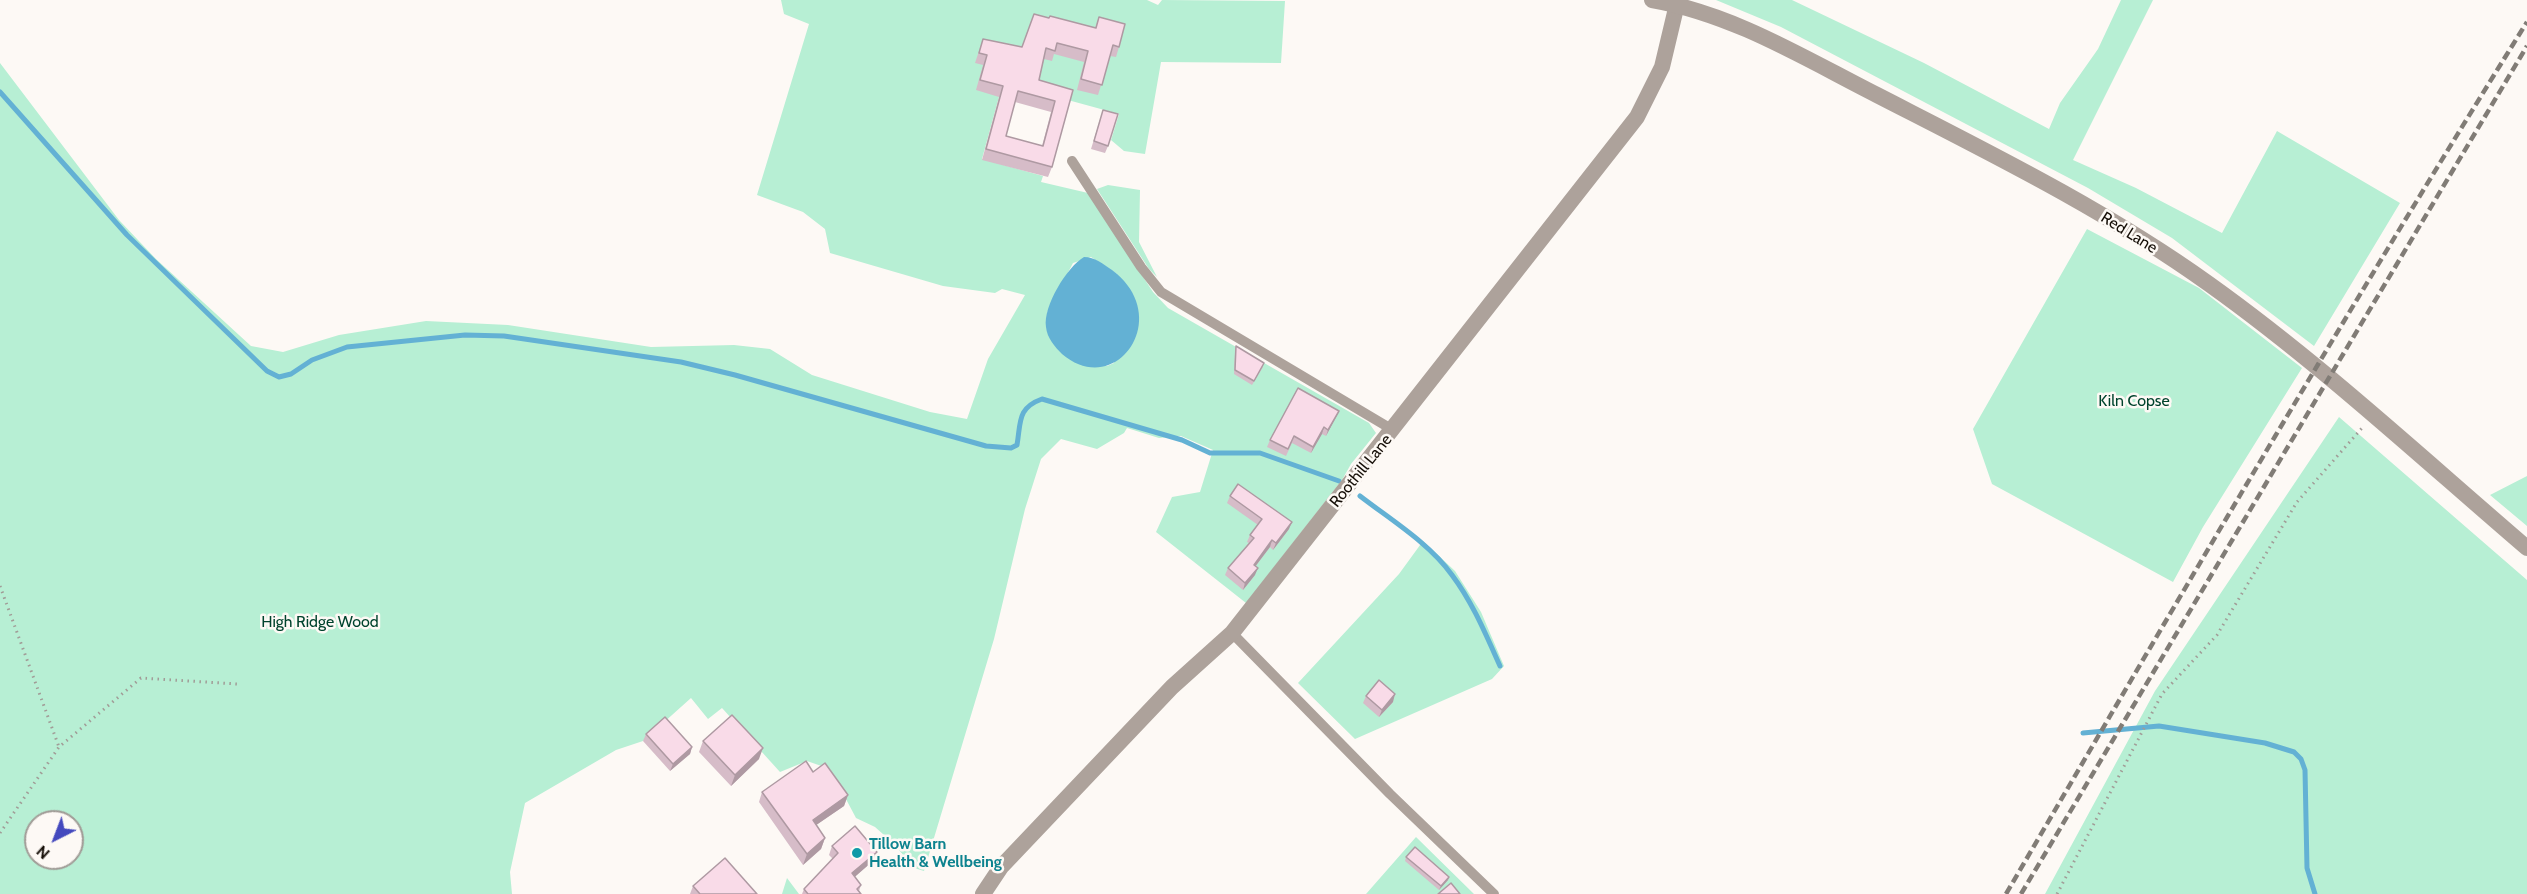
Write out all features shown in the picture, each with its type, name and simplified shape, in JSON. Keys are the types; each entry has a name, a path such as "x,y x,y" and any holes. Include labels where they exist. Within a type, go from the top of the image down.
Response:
{"street":[{"name":"Red Lane","path":"1652,0 1677,4 1741,25 1978,146 2107,218 2209,283 2298,352 2527,548"},
{"name":"Roothill Lane","path":"982,894 1001,867 1172,687 1232,633 1393,430 1637,117 1662,67 1677,4"}],"lane":[{"path":"1072,161 1141,267 1161,292 1393,430"},
{"path":"1232,633 1390,794 1494,894"}],"path":[{"path":"2056,894 2162,694 2217,636 2297,502 2370,413"},
{"path":"0,586 59,747"},
{"path":"0,833 59,747 141,678 237,684"}],"green space":[{"name":"High Ridge Wood","path":"781,0 1147,0 1158,5 1162,0 1285,1 1281,63 1161,62 1145,154 1124,151 1111,140 1119,114 1035,91 999,97 982,159 1043,176 1041,182 1088,193 1153,292 1168,308 1369,423 1376,433 1246,603 1156,532 1172,497 1200,492 1213,450 1181,436 1159,438 1127,428 1124,433 1097,449 1061,439 1041,459 1025,509 994,639 924,871 914,868 893,843 875,827 856,818 830,769 807,761 780,772 722,708 708,719 691,698 643,741 616,750 525,803 510,872 512,894 0,894 0,63 119,220 156,259 251,346 283,352 339,335 426,321 508,325 651,347 734,345 770,349 812,375 930,412 967,419 988,359 1025,295 1002,289 995,293 943,286 830,253 825,229 803,212 757,195 809,24 784,14","holes":["1091,257 1117,274 1114,363 1107,366 1081,364 1047,313 1073,263"]},
{"path":"1716,0 1792,0 1924,63 2049,129 2060,103 2098,49 2121,0 2153,0 2073,160 2136,188 2222,233 2277,131 2400,203 2314,346 2172,238 2088,188 1781,27"},
{"path":"1108,185 1140,190 1139,242 1157,277 1149,269 1097,189"},
{"name":"Kiln Copse","path":"2087,229 2199,288 2302,368 2203,527 2173,582 1992,484 1973,429"},
{"path":"2339,417 2527,580 2527,894 2045,894 2155,691"},
{"path":"2527,476 2527,526 2490,495"},
{"path":"1423,541 1455,571 1481,612 1504,666 1492,679 1355,739 1298,683 1399,574"},
{"path":"1416,837 1474,894 1366,894"},
{"path":"787,878 799,894 782,894"}],"water":[{"path":"1084,257 1095,260 1112,270 1130,289 1138,309 1138,329 1131,347 1118,360 1101,367 1082,366 1062,354 1050,339 1046,327 1046,318 1052,298 1070,269"}],"building":[{"path":"1034,14 1096,28 1099,17 1125,24 1119,47 1113,45 1102,85 1081,79 1088,51 1057,43 1055,51 1046,48 1039,80 1073,90 1052,167 986,149 1003,86 980,80 987,55 979,53 983,39 1022,47","holes":["1018,91 1055,101 1043,146 1006,136"]},
{"path":"1103,110 1118,114 1108,146 1094,141"},
{"path":"1236,346 1264,363 1254,381 1235,370"},
{"path":"1298,388 1339,411 1328,430 1324,427 1313,447 1294,436 1288,449 1270,440"},
{"path":"1238,484 1292,522 1276,543 1272,540 1254,565 1258,568 1245,583 1228,568 1254,538 1250,535 1262,519 1230,496"},
{"path":"1379,680 1395,694 1382,710 1366,696"},
{"path":"732,715 763,748 735,775 703,741"},
{"path":"665,717 692,747 673,764 646,734"},
{"path":"806,761 813,772 825,763 848,795 813,820 825,838 807,854 762,792"},
{"path":"855,826 877,852 852,873 861,885 857,889 861,894 808,894 804,889 838,853 832,846"},
{"path":"1415,847 1449,877 1441,886 1406,857"},
{"path":"725,858 757,894 700,894 693,886"},
{"path":"1451,883 1460,894 1438,894"}],"waterway":[{"path":"0,92 127,235 267,371 279,377 291,374 312,360 347,347 465,335 504,336 681,362 735,375 986,446 1011,448 1017,445 1024,411 1042,399 1182,440 1210,453 1260,453 1339,481"},
{"path":"1360,496 1409,533 1443,563 1473,608 1500,666"},
{"path":"2083,733 2159,726 2265,743 2294,752 2301,759 2305,770 2307,868 2315,894"}],"railway":[{"path":"2006,894 2329,347 2527,22"},
{"path":"2021,894 2527,46"}],"place":[{"name":"Tillow Barn Health & Wellbeing","path":"857,853"}]}
